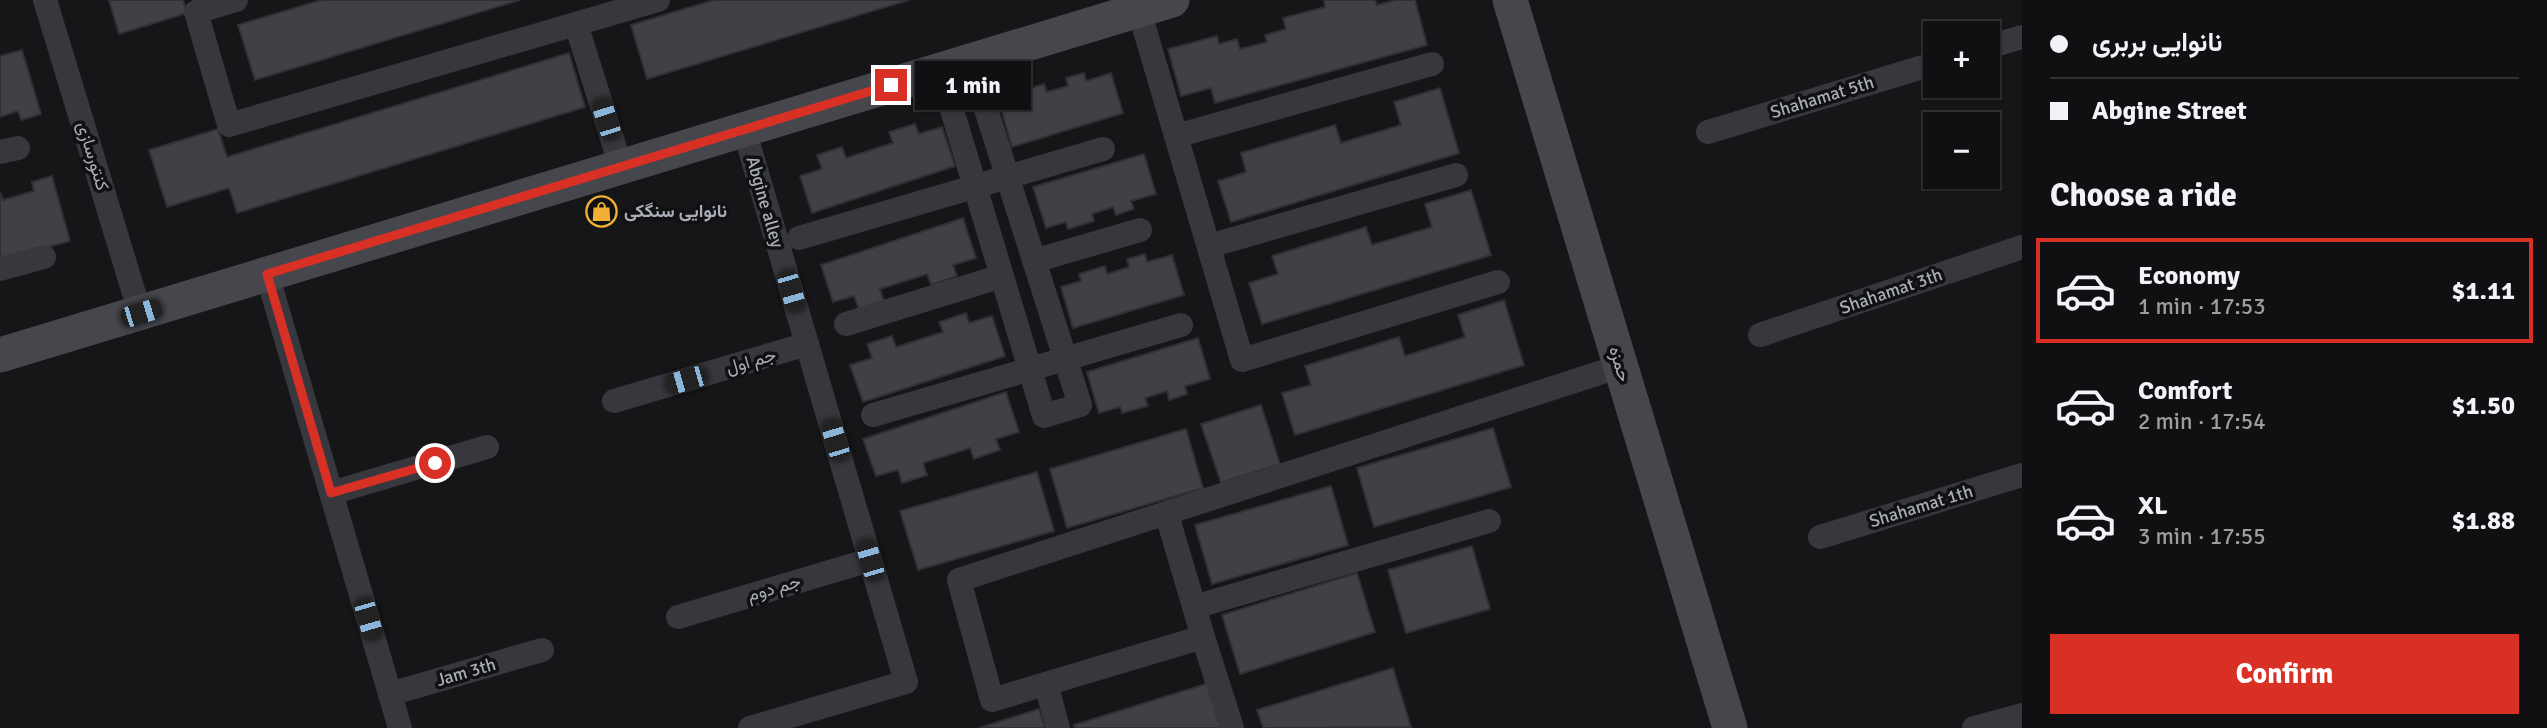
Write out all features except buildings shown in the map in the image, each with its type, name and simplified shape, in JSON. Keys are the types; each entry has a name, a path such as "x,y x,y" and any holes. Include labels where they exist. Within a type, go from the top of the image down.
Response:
{"street":[{"name":"کنتورسازی","path":"45,0 141,313"},
{"path":"236,0 196,12 229,125 658,0"},
{"path":"0,355 956,66 1138,5 1172,0"},
{"name":"حمزه","path":"1510,0 1730,728"},
{"path":"1138,5 1242,360 1497,282"},
{"path":"576,24 621,167"},
{"path":"2000,43 2022,37"},
{"path":"1176,136 1432,64"},
{"path":"956,66 1008,177 1080,405 1044,416 975,187 956,66"},
{"name":"Shahamat 5th","path":"1708,132 1923,67"},
{"name":"Abgine alley","path":"744,130 906,682 750,728"},
{"path":"799,238 1103,149"},
{"path":"1209,246 1456,174"},
{"path":"1034,261 1140,230"},
{"name":"Shahamat 3th","path":"1760,335 2022,247"},
{"path":"0,269 44,257"},
{"path":"267,274 400,728"},
{"path":"846,324 1002,276"},
{"path":"873,415 1181,325"},
{"name":"جم اول","path":"614,401 807,344"},
{"path":"1203,637 992,700 959,580 1621,366"},
{"path":"331,493 487,447"},
{"name":"Shahamat 1th","path":"1820,537 2022,475"},
{"path":"1167,514 1232,728"},
{"path":"1194,607 1489,521"},
{"name":"جم دوم","path":"678,617 870,560"},
{"name":"Jam 3th","path":"390,694 542,650"},
{"path":"1046,684 1058,728"},
{"path":"1974,728 2022,715"}],"place":[{"name":"نانوایی سنگکی","path":"601,211"}],"route":[{"path":"435,463 331,493 267,274 891,85"}]}
